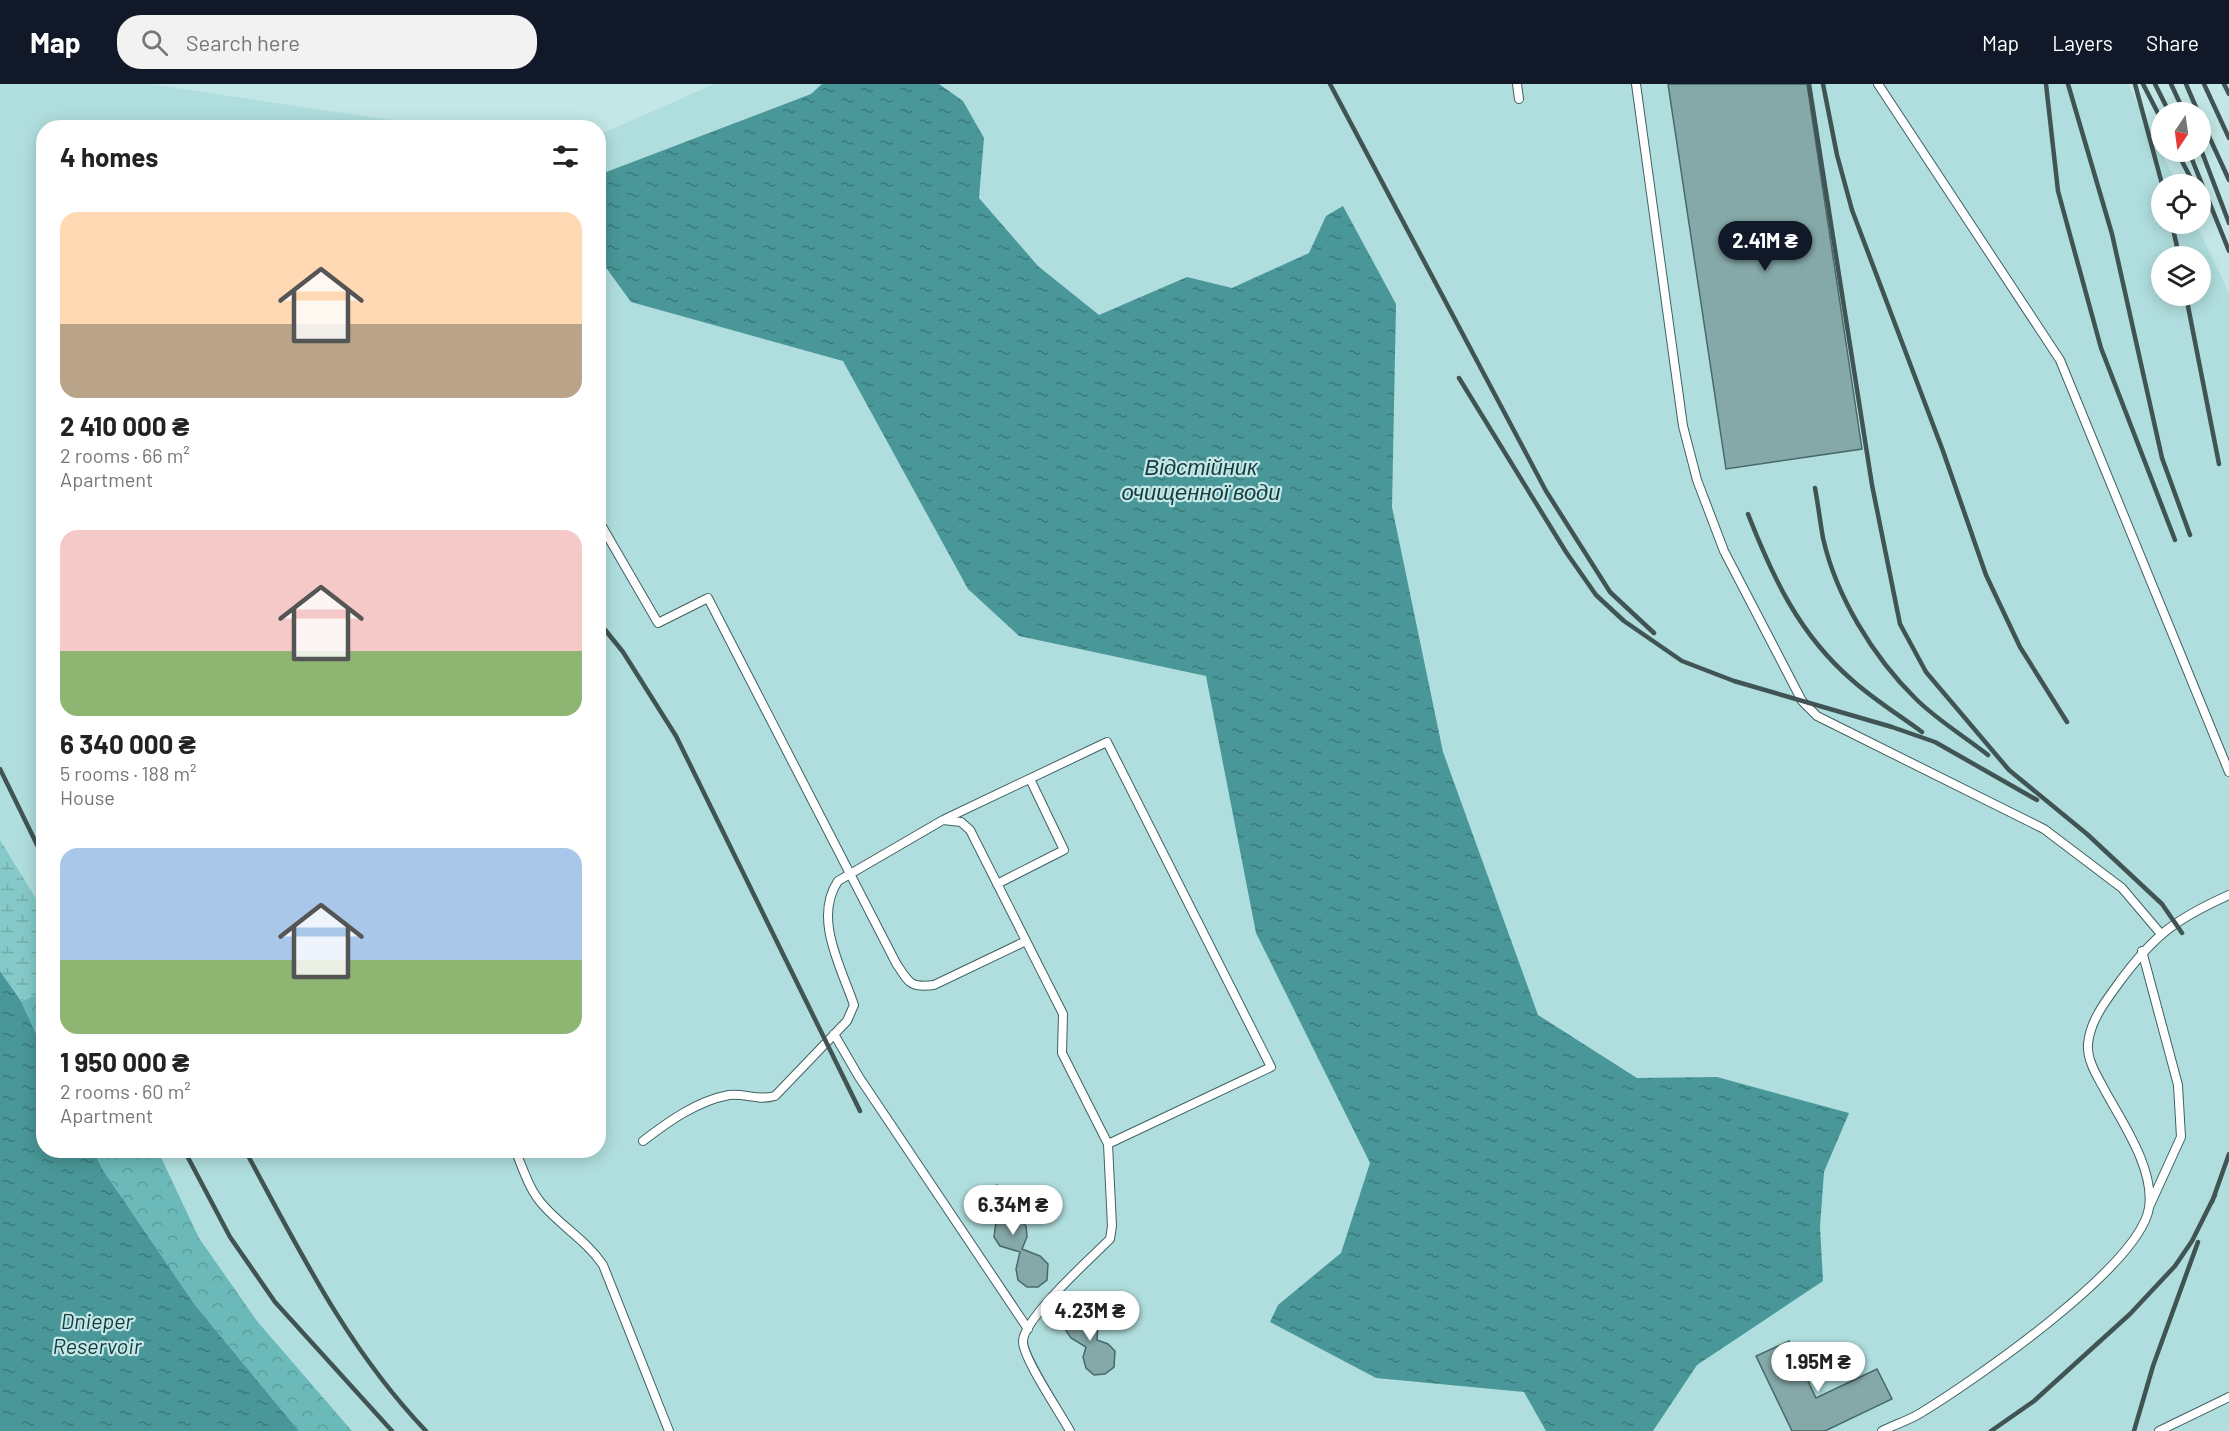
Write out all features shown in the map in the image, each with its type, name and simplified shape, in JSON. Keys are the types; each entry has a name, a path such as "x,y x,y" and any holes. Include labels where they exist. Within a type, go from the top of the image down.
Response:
{"lane":[{"path":"1517,84 1519,99"},
{"path":"1636,84 1683,426 1697,480 1724,551 1802,701 1817,716 2044,829 2122,888 2161,934"},
{"path":"1878,84 2060,360 2229,772"},
{"path":"606,533 658,623 708,598 896,963 909,983 919,987 934,984 1026,941"},
{"path":"644,1141 669,1121 700,1105 731,1095 762,1100 775,1096 847,1022 854,1005 830,938 827,907 831,891 838,881 944,820 1107,742 1271,1067 1108,1144"},
{"path":"997,884 1064,850 1030,779"},
{"path":"944,820 961,822 970,830 1063,1014 1062,1053 1108,1144 1112,1226 1110,1239 1047,1303 1028,1329 1023,1341 1027,1355 1070,1431"},
{"path":"2149,1209 2147,1171 2089,1058 2088,1044 2098,1011 2142,951 2190,913 2229,895"},
{"path":"1882,1431 1918,1415 2082,1296 2132,1242 2181,1137 2178,1085 2142,951"},
{"path":"834,1034 859,1077 1028,1329"},
{"path":"519,1158 536,1197 575,1236 593,1249 603,1265 669,1431"},
{"path":"2159,1431 2229,1397"}],"shaded area":[{"path":"0,84 149,84 390,120 36,120 36,899 0,840"},
{"path":"714,84 2128,84 2151,131 2151,162 2166,162 2172,174 2151,174 2151,234 2201,234 2207,246 2151,246 2151,306 2211,306 2211,255 2229,293 2229,1431 352,1431 257,1321 199,1238 161,1158 606,1158 606,132"}],"green space":[{"path":"0,840 36,899 36,995 21,1001 0,971"},
{"path":"36,995 36,1034 21,1001"},
{"path":"97,1158 161,1158 199,1238 257,1321 352,1431 299,1431 195,1305"}],"water":[{"name":"Відстійник очищенної води","path":"822,84 939,84 963,101 984,138 979,198 1038,266 1099,315 1187,277 1232,288 1309,253 1326,216 1343,206 1396,304 1392,507 1443,752 1538,1015 1637,1078 1717,1077 1849,1113 1824,1172 1820,1227 1823,1281 1697,1365 1653,1431 1546,1431 1524,1392 1376,1378 1270,1322 1278,1305 1341,1253 1370,1163 1256,933 1206,676 1019,636 968,589 843,361 631,302 606,268 606,172 811,94"},
{"name":"Dnieper Reservoir","path":"0,971 21,1001 36,1034 36,1158 97,1158 195,1305 299,1431 0,1431"}],"building":[{"path":"1668,84 1807,84 1862,449 1726,469"},
{"path":"997,1185 1009,1195 1010,1215 1018,1218 1026,1226 1027,1237 1022,1249 1040,1256 1048,1264 1047,1280 1038,1287 1027,1287 1018,1280 1016,1269 1020,1252 1000,1246 994,1237 996,1222 984,1215 978,1206 982,1190"},
{"path":"1079,1308 1094,1313 1098,1323 1097,1340 1108,1344 1115,1351 1114,1367 1105,1374 1094,1375 1086,1368 1083,1357 1086,1347 1071,1338 1065,1329 1069,1313"},
{"path":"1789,1341 1816,1398 1877,1369 1892,1399 1825,1431 1792,1431 1756,1356"}],"railway":[{"path":"1330,84 1546,491 1610,592 1654,633"},
{"path":"1809,84 1872,485 1900,624 1926,672 2009,770 2087,834 2162,904 2182,933"},
{"path":"1823,84 1837,155 1852,210 1943,451 1986,575 2020,647 2067,722"},
{"path":"2046,84 2058,191 2101,348 2175,540"},
{"path":"2068,84 2112,234 2162,458 2190,535"},
{"path":"2135,84 2159,174"},
{"path":"2143,84 2152,102"},
{"path":"2155,84 2164,102"},
{"path":"2171,84 2179,102"},
{"path":"2186,84 2194,102"},
{"path":"2204,84 2229,138"},
{"path":"2224,84 2229,94"},
{"path":"2211,141 2229,180"},
{"path":"2182,162 2189,174"},
{"path":"2193,162 2229,251"},
{"path":"2206,162 2229,223"},
{"path":"2174,234 2177,246"},
{"path":"2188,306 2219,464"},
{"path":"1459,378 1566,552 1596,595 1624,621 1682,661 1734,681 1892,727 1935,742 2037,800"},
{"path":"1815,488 1829,560 1847,603 1871,645 1900,682 1924,707 1988,755"},
{"path":"1748,514 1789,604 1817,644 1860,687 1922,732"},
{"path":"606,631 623,652 676,736 860,1111"},
{"path":"0,769 36,843"},
{"path":"2212,1202 2229,1154"},
{"path":"188,1158 230,1237 275,1302 392,1431"},
{"path":"249,1158 305,1261 348,1332 372,1367 426,1431"},
{"path":"1991,1431 2034,1401 2130,1314 2175,1266 2192,1241 2215,1195"},
{"path":"2134,1431 2153,1366 2198,1242"}]}
